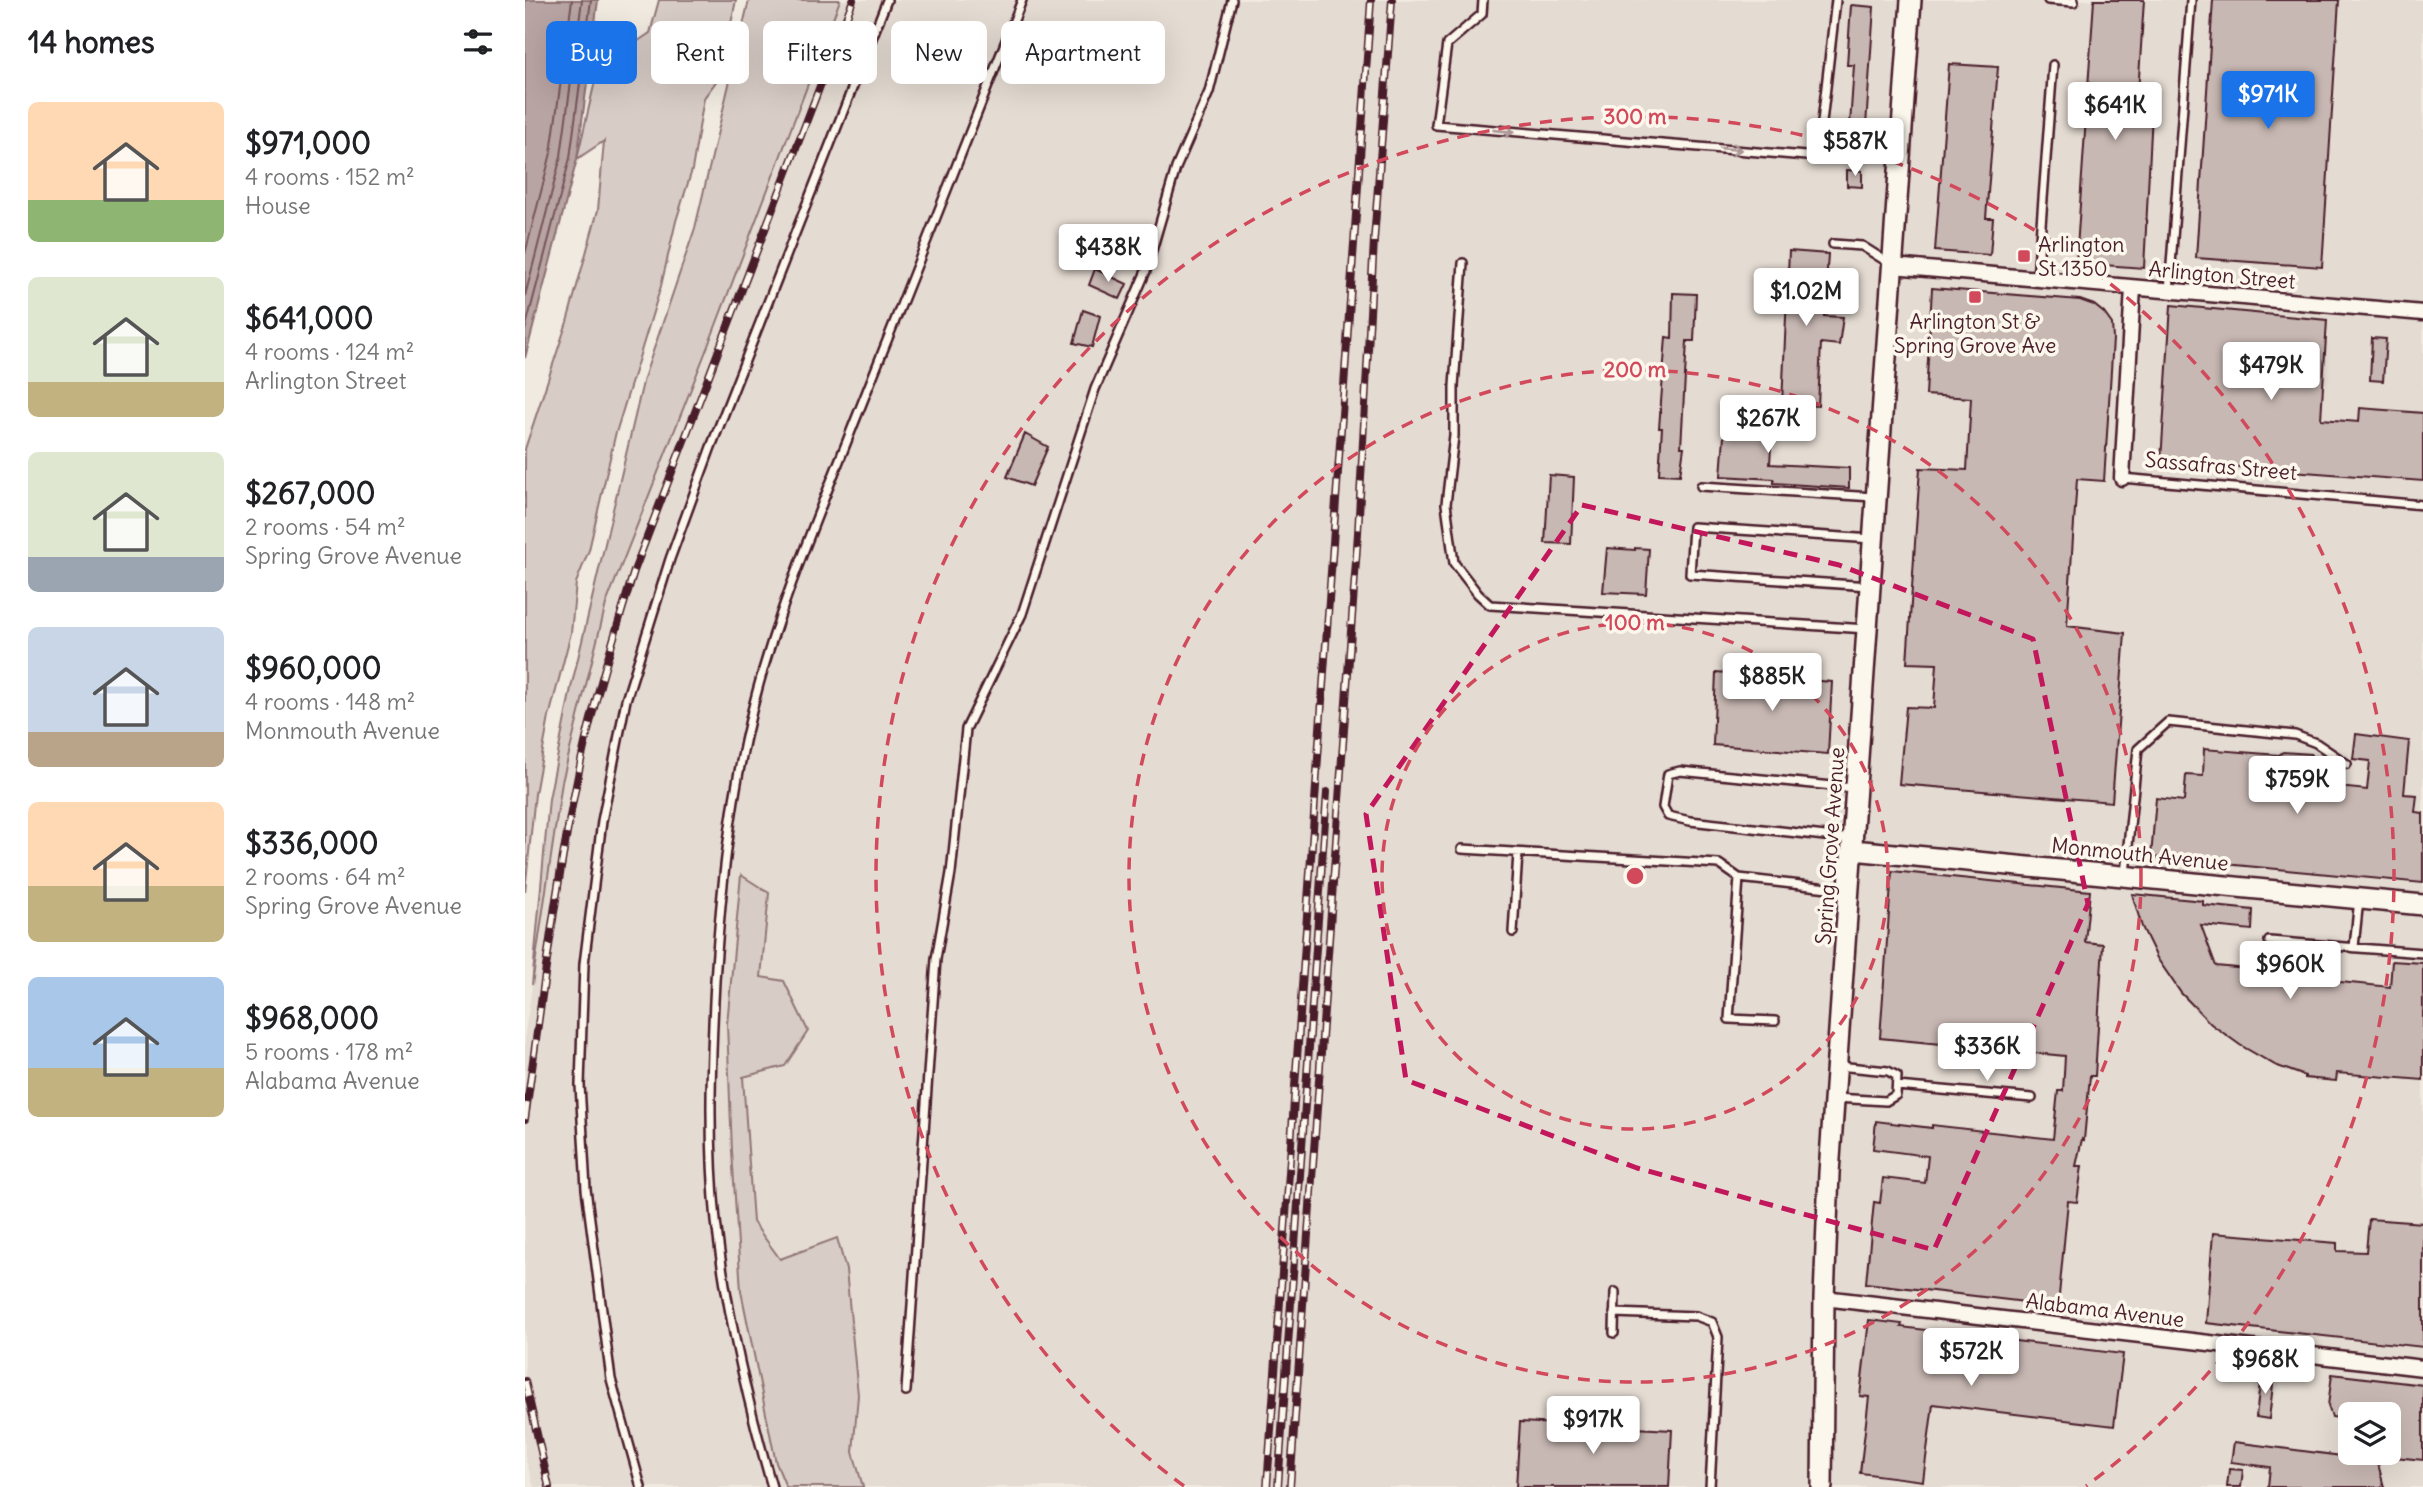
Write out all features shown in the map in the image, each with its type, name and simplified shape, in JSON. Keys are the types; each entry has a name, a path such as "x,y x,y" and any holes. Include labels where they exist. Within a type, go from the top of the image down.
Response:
{"main road":[{"name":"Spring Grove Avenue","path":"1822,1487 1824,1298 1835,1098 1911,0"},
{"name":"Monmouth Avenue","path":"1853,845 2423,905"}],"street":[{"name":"Arlington Street","path":"1893,266 2423,313"},
{"name":"Sassafras Street","path":"2122,478 2133,288"},
{"name":"Alabama Avenue","path":"1824,1298 2423,1368"}],"lane":[{"path":"641,1487 611,1380 586,1189 580,1085 584,964 602,821 626,700 670,559 711,447 887,0"},
{"path":"772,1487 754,1424 731,1323 716,1221 711,1129 712,1030 720,901 735,791 752,710 788,592 1022,0"},
{"path":"906,1391 936,959 951,873 966,729 1022,614 1095,389 1146,271 1176,168 1209,92 1232,0"},
{"path":"1483,0 1482,14 1447,44 1436,125 1818,157 1836,0"},
{"path":"2048,0 2074,0"},
{"path":"2169,291 2190,0"},
{"path":"2037,279 2053,65"},
{"path":"1833,244 1863,246 1893,266"},
{"path":"1463,263 1454,386 1454,436 1446,504 1454,563 1490,605 1867,629"},
{"name":"Sassafras Street","path":"2122,478 2423,505"},
{"path":"1701,486 1875,497"},
{"path":"1870,586 1690,574 1693,527 1873,539"},
{"path":"2125,875 2138,749 2168,722 2295,735 2316,743 2347,764"},
{"path":"1853,845 1690,821 1668,816 1663,807 1668,774 1680,772 1857,789"},
{"path":"1462,849 1719,864 1739,878 1850,890"},
{"path":"1513,932 1518,853"},
{"path":"1739,878 1729,1019 1775,1021"},
{"path":"2354,947 2359,899"},
{"path":"2269,941 2423,953"},
{"path":"1835,1098 1886,1101 1896,1095 1897,1086 1897,1076 1888,1071 1837,1066"},
{"path":"1897,1086 2032,1098"},
{"path":"1614,1333 1615,1292"},
{"path":"1615,1314 1696,1316 1712,1322 1718,1336 1710,1487"}],"highlighted area":[{"path":"1582,505 1839,565 2033,639 2088,904 1934,1250 1637,1168 1406,1080 1366,814"}],"shaded area":[{"path":"659,0 736,0 732,21 653,21"},
{"path":"749,0 840,0 832,21 763,21 763,84 808,84 606,604 562,782 532,985 549,799 571,688 644,378 695,228 729,84 749,84 749,21 744,21"},
{"path":"840,0 2423,0 2423,1487 534,1487 525,1457 525,1034 562,782 579,704 606,604 808,84 877,84 877,21 832,21"},
{"path":"651,29 651,84 714,84 704,98 692,170 676,221 661,286 615,436 589,550 576,583 571,633 549,717 535,794 525,892 525,449 567,322 598,210 604,141 577,159 594,84 637,84 637,42"},
{"path":"741,875 769,893 761,977 784,981 808,1031 785,1066 743,1077 753,1222 780,1259 837,1238 846,1270 858,1395 853,1452 863,1487 786,1487 776,1463 741,1291 727,1024"}],"water":[{"path":"525,0 598,0 595,21 546,21 546,84 587,84 577,159 525,358"}],"building":[{"path":"2094,0 2144,0 2137,109 2152,112 2144,268 2076,263"},
{"path":"2213,0 2339,0 2322,267 2196,258"},
{"path":"1851,5 1874,7 1866,126 1850,125 1854,65 1847,65"},
{"path":"1949,64 1998,67 1986,218 1993,218 1990,255 1935,251"},
{"path":"1847,170 1862,171 1862,187 1847,186"},
{"path":"1789,251 1828,254 1824,316 1843,317 1839,345 1821,343 1818,406 1782,404"},
{"path":"1095,269 1127,284 1120,299 1089,285"},
{"path":"1932,288 2080,300 2094,305 2112,324 2104,481 2077,479 2067,626 2125,633 2112,802 1899,784 1906,707 1934,708 1937,664 1907,663 1920,468 1967,470 1971,398 1926,395"},
{"path":"1673,293 1696,294 1694,341 1687,341 1681,447 1684,447 1680,475 1659,474 1662,428 1659,428 1666,337 1672,338"},
{"path":"2171,305 2327,320 2321,419 2359,422 2360,408 2423,413 2423,481 2161,461"},
{"path":"1083,310 1100,316 1092,347 1074,343"},
{"path":"2372,338 2386,339 2383,381 2370,380"},
{"path":"1726,410 1773,413 1770,464 1849,468 1849,488 1721,476"},
{"path":"1025,434 1048,447 1031,486 1007,477"},
{"path":"1549,475 1574,477 1571,544 1545,543"},
{"path":"1607,548 1649,549 1646,594 1603,592"},
{"path":"1716,672 1832,682 1828,754 1713,745"},
{"path":"2356,734 2409,741 2404,794 2417,795 2415,812 2423,813 2423,883 2151,857 2156,798 2184,801 2186,775 2203,776 2204,749 2279,755 2283,752 2311,754 2308,784 2367,790 2370,761 2353,759"},
{"path":"1892,871 2090,891 2085,942 2103,944 2095,1076 2090,1076 2084,1140 2082,1139 2076,1166 2082,1166 2077,1202 2068,1201 2058,1306 1866,1283 1874,1202 1880,1203 1883,1178 1925,1183 1928,1156 1873,1149 1876,1121 2053,1139 2058,1091 2063,1091 2065,1056 1880,1038"},
{"path":"2132,894 2203,901 2203,905 2253,910 2252,930 2201,925 2216,966 2310,975 2310,979 2390,987 2392,961 2423,963 2423,1080 2337,1073 2336,1081 2305,1078 2240,1045 2211,1024 2181,993 2157,958 2142,927"},
{"path":"2369,1219 2423,1223 2423,1347 2206,1323 2213,1233 2337,1243 2337,1251 2366,1252"},
{"path":"1869,1320 1902,1324 1901,1327 2123,1354 2114,1426 1933,1404 1923,1481 1860,1473 1869,1397 1860,1396"},
{"path":"2261,1374 2274,1376 2269,1419 2256,1417"},
{"path":"2332,1374 2423,1385 2423,1460 2401,1458 2401,1402 2338,1402 2338,1418 2332,1417 2328,1406"},
{"path":"1520,1422 1672,1430 1669,1487 1516,1487"},
{"path":"2234,1442 2338,1455 2338,1465 2378,1465 2384,1487 2268,1487 2270,1467 2231,1462"},
{"path":"2229,1469 2243,1470 2241,1487 2227,1487"}],"railway":[{"path":"525,1119 564,850 581,761 606,666 634,571 853,0"},
{"path":"1267,1487 1371,0"},
{"path":"1290,1487 1358,533 1374,240 1392,0"},
{"path":"1278,1487 1327,792"},
{"path":"525,1381 549,1487"}],"place":[{"name":"Arlington St 1350","path":"2024,256"},
{"name":"Arlington St & Spring Grove Ave","path":"1975,297"}]}
